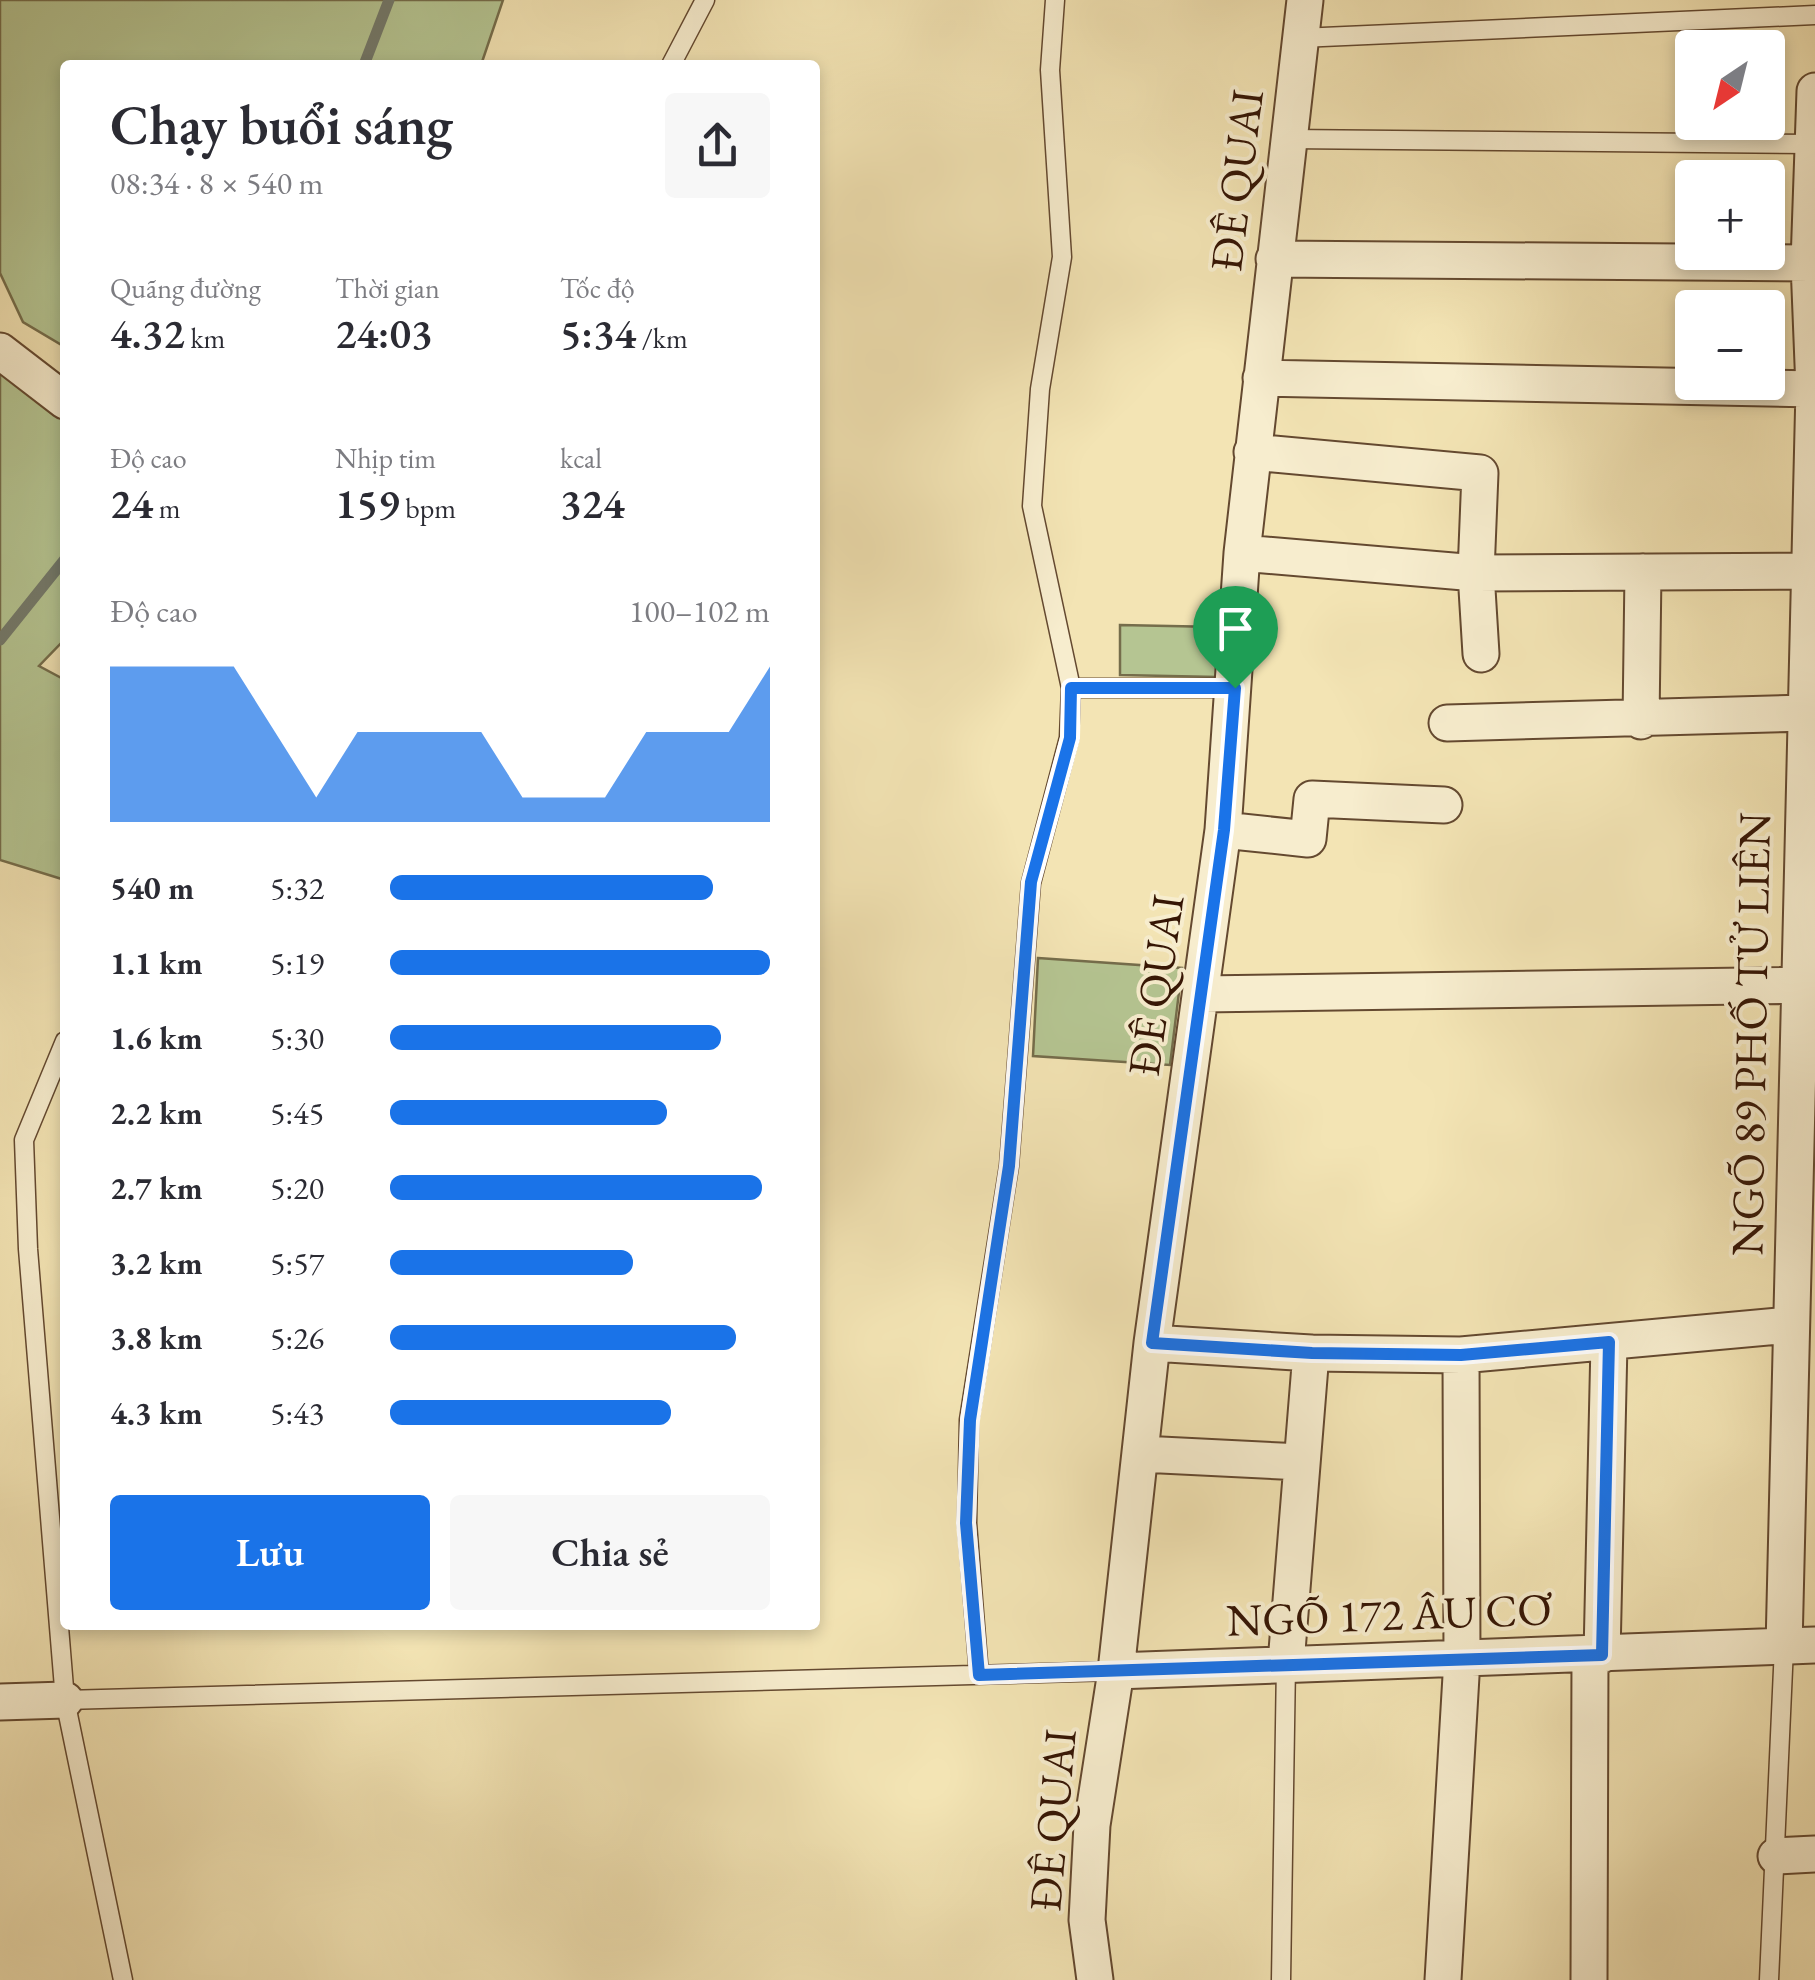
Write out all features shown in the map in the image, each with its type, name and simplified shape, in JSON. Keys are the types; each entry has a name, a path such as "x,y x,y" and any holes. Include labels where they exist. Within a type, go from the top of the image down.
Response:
{"street":[{"name":"ĐÊ QUAI","path":"1095,1980 1087,1920 1092,1824 1116,1671 1152,1343 1224,830 1242,553 1305,0"},
{"name":"NGÕ 89 PHỐ TỬ LIÊN","path":"1800,1646 1789,1324 1807,985 1806,713 1814,389 1808,263 1815,91"},
{"path":"1274,259 1808,263"},
{"path":"0,350 60,398"},
{"path":"1261,378 1814,389"},
{"path":"1252,452 1480,474 1476,574 1481,654"},
{"path":"1242,553 1476,574 1811,570"},
{"path":"1642,721 1643,572"},
{"path":"1448,723 1642,721 1806,713"},
{"path":"1224,830 1308,839 1312,799 1444,805"},
{"path":"1202,994 1807,985"},
{"path":"1152,1343 1312,1353 1461,1355 1789,1324"},
{"path":"1589,1980 1596,1655 1609,1342"},
{"path":"1286,1663 1312,1353"},
{"path":"1443,1980 1462,1659 1461,1355"},
{"path":"1141,1454 1302,1462"},
{"name":"NGÕ 172 ÂU CƠ","path":"1116,1671 1800,1646"},
{"path":"0,1702 64,1700"},
{"path":"1776,1856 1815,1854"}],"lane":[{"path":"673,60 705,0"},
{"path":"979,1675 966,1523 970,1420 1009,1166 1031,882 1070,738 1071,688 1032,506 1040,389 1062,257 1050,70 1055,0"},
{"path":"1300,38 1815,14"},
{"path":"1288,139 1813,144"},
{"path":"1071,688 1235,688"},
{"path":"60,1052 24,1140 28,1249 64,1700 123,1980"},
{"name":"NGÕ 89 PHỐ TỬ LIÊN","path":"1769,1980 1776,1856 1800,1646"},
{"path":"1280,1980 1286,1663"},
{"path":"64,1700 1116,1671"}],"green space":[{"path":"0,0 503,0 483,60 60,60 60,344 23,322 0,273"},
{"path":"0,371 60,414 60,644 39,666 60,677 60,878 0,860"},
{"path":"1120,625 1218,627 1218,677 1120,675"},
{"path":"1038,958 1182,968 1170,1065 1033,1056"}],"waterway":[{"path":"366,60 389,0"},
{"path":"0,640 60,565"}],"route":[{"path":"1071,688 1235,688 1224,830 1152,1343 1312,1353 1461,1355 1609,1342 1602,1655 979,1675 966,1523 970,1420 1009,1166 1031,882 1070,738 1071,688"}]}
